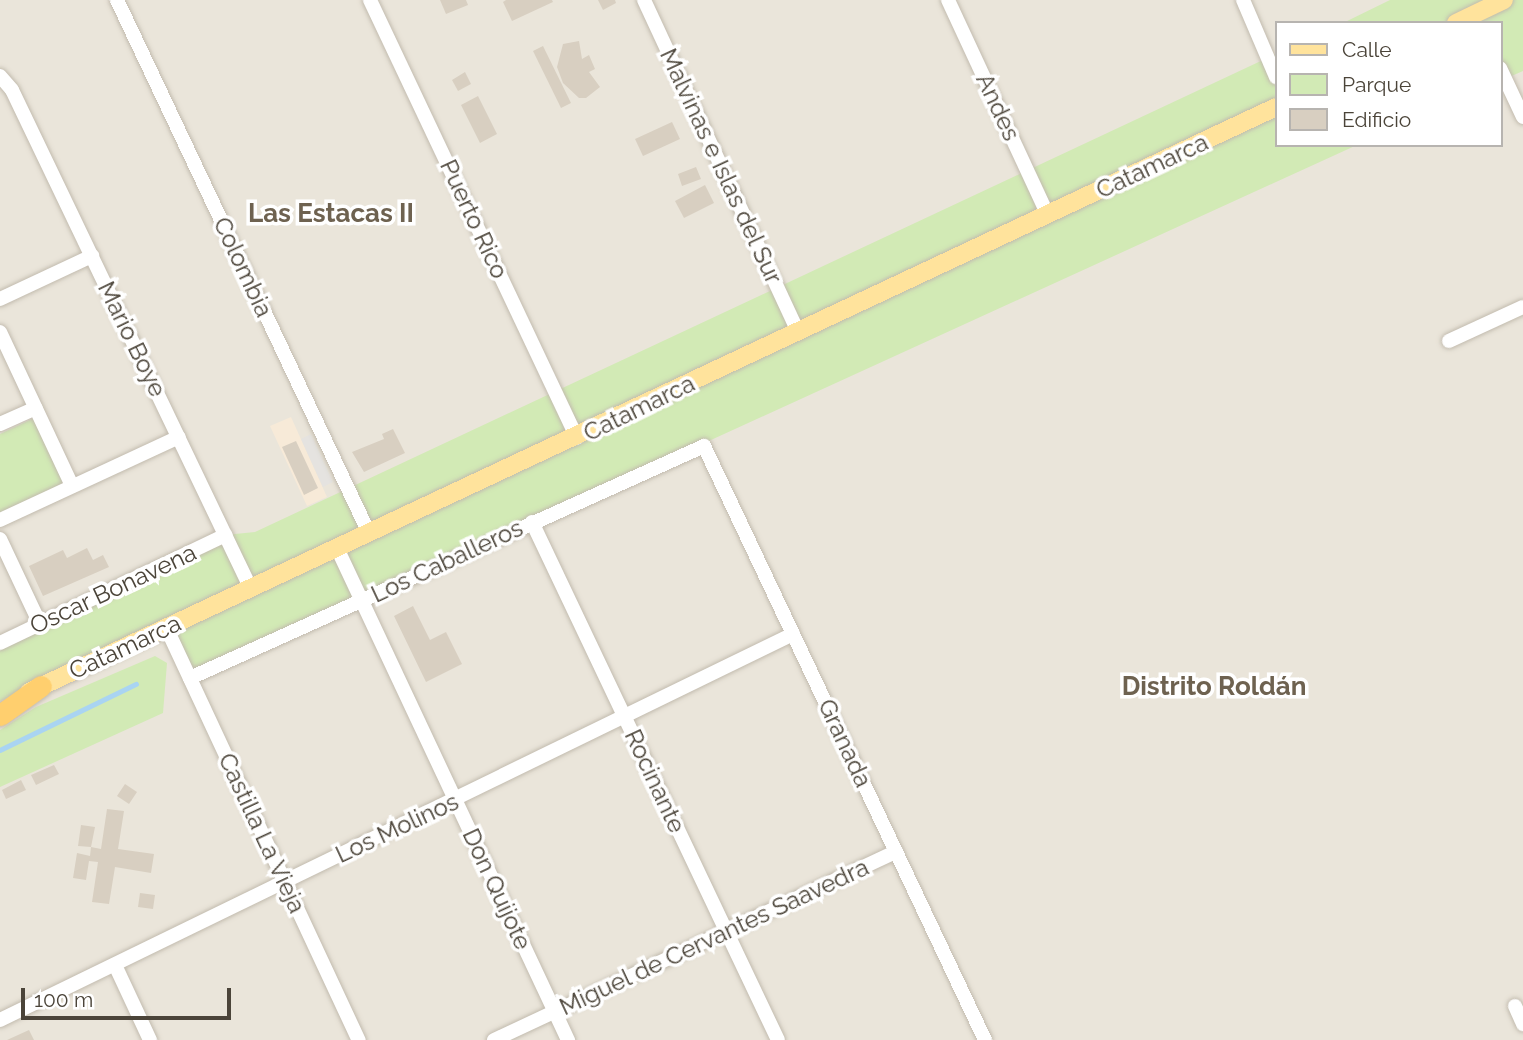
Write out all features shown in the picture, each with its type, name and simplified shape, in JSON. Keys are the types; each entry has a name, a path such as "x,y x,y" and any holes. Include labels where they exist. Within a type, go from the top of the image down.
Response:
{"highway":[{"path":"0,703 41,686"},
{"path":"0,715 41,686"}],"main road":[{"path":"1477,18 1504,0"},
{"name":"Catamarca","path":"41,686 578,437 1274,108"}],"street":[{"name":"Colombia","path":"117,0 369,533"},
{"name":"Puerto Rico","path":"370,0 578,437"},
{"name":"Malvinas e Islas del Sur","path":"644,0 798,332"},
{"name":"Andes","path":"948,0 1048,215"},
{"path":"1243,0 1274,72"},
{"path":"1502,72 1523,117"},
{"name":"Mario Boye","path":"0,76 12,90 251,589"},
{"path":"0,299 92,256"},
{"path":"1449,341 1523,307"},
{"path":"0,332 72,486"},
{"path":"0,424 36,408"},
{"path":"0,520 179,437"},
{"name":"Los Caballeros","path":"190,678 704,446"},
{"name":"Granada","path":"704,446 985,1040"},
{"name":"Rocinante","path":"532,522 778,1040"},
{"name":"Oscar Bonavena","path":"0,643 225,535"},
{"path":"0,539 40,624"},
{"name":"Don Quijote","path":"337,548 568,1040"},
{"name":"Castilla La Vieja","path":"166,627 359,1040"},
{"name":"Los Molinos","path":"0,1020 456,801 793,634"},
{"name":"Miguel de Cervantes Saavedra","path":"494,1040 896,852"},
{"path":"114,965 150,1040"},
{"path":"1515,1006 1523,1024"}],"shaded area":[{"path":"0,0 1523,0 1523,1040 0,1040"},
{"path":"291,417 327,497 307,506 270,426"},
{"path":"311,434 333,482 323,487 301,439"}],"green space":[{"path":"1390,0 1523,0 1523,71 1502,80 1502,21 1347,21"},
{"path":"1274,55 1274,147 1353,147 190,678 166,627 0,701 0,643 225,535 255,532"},
{"path":"34,418 64,484 0,513 0,434"},
{"path":"155,656 167,663 163,713 0,787 0,730 36,707"}],"building":[{"path":"440,0 466,0 468,5 446,14"},
{"path":"598,0 615,0 616,3 603,10"},
{"path":"503,2 553,2 512,21"},
{"path":"579,41 582,59 589,55 595,69 589,72 600,87 586,98 579,98 563,83 557,67 563,44"},
{"path":"543,46 571,103 561,108 533,51"},
{"path":"465,72 471,84 458,91 452,80"},
{"path":"478,96 497,134 480,143 461,105"},
{"path":"672,122 680,139 643,156 635,139"},
{"path":"696,167 701,179 682,186 678,174"},
{"path":"705,185 714,203 684,218 675,201"},
{"path":"393,429 405,453 364,472 352,452 384,439 382,434"},
{"path":"296,441 318,488 304,495 282,447"},
{"path":"87,548 93,560 103,555 109,567 43,596 29,566 63,550 67,558"},
{"path":"413,606 430,640 446,632 462,664 426,682 394,616"},
{"path":"54,765 59,774 36,785 31,775"},
{"path":"21,780 26,790 6,799 2,790"},
{"path":"125,784 137,792 129,804 117,796"},
{"path":"107,809 124,811 118,849 154,854 151,873 115,867 109,904 92,902 98,862 89,861 86,880 73,878 77,853 90,856 91,847 101,849"},
{"path":"81,825 95,827 91,847 78,846"},
{"path":"140,893 155,895 153,909 138,907"},
{"path":"29,1030 34,1040 7,1040"}],"waterway":[{"path":"0,750 136,684"}],"district":[{"name":"Las Estacas II","path":"331,214"},
{"name":"Distrito Roldán","path":"1214,687"}]}
